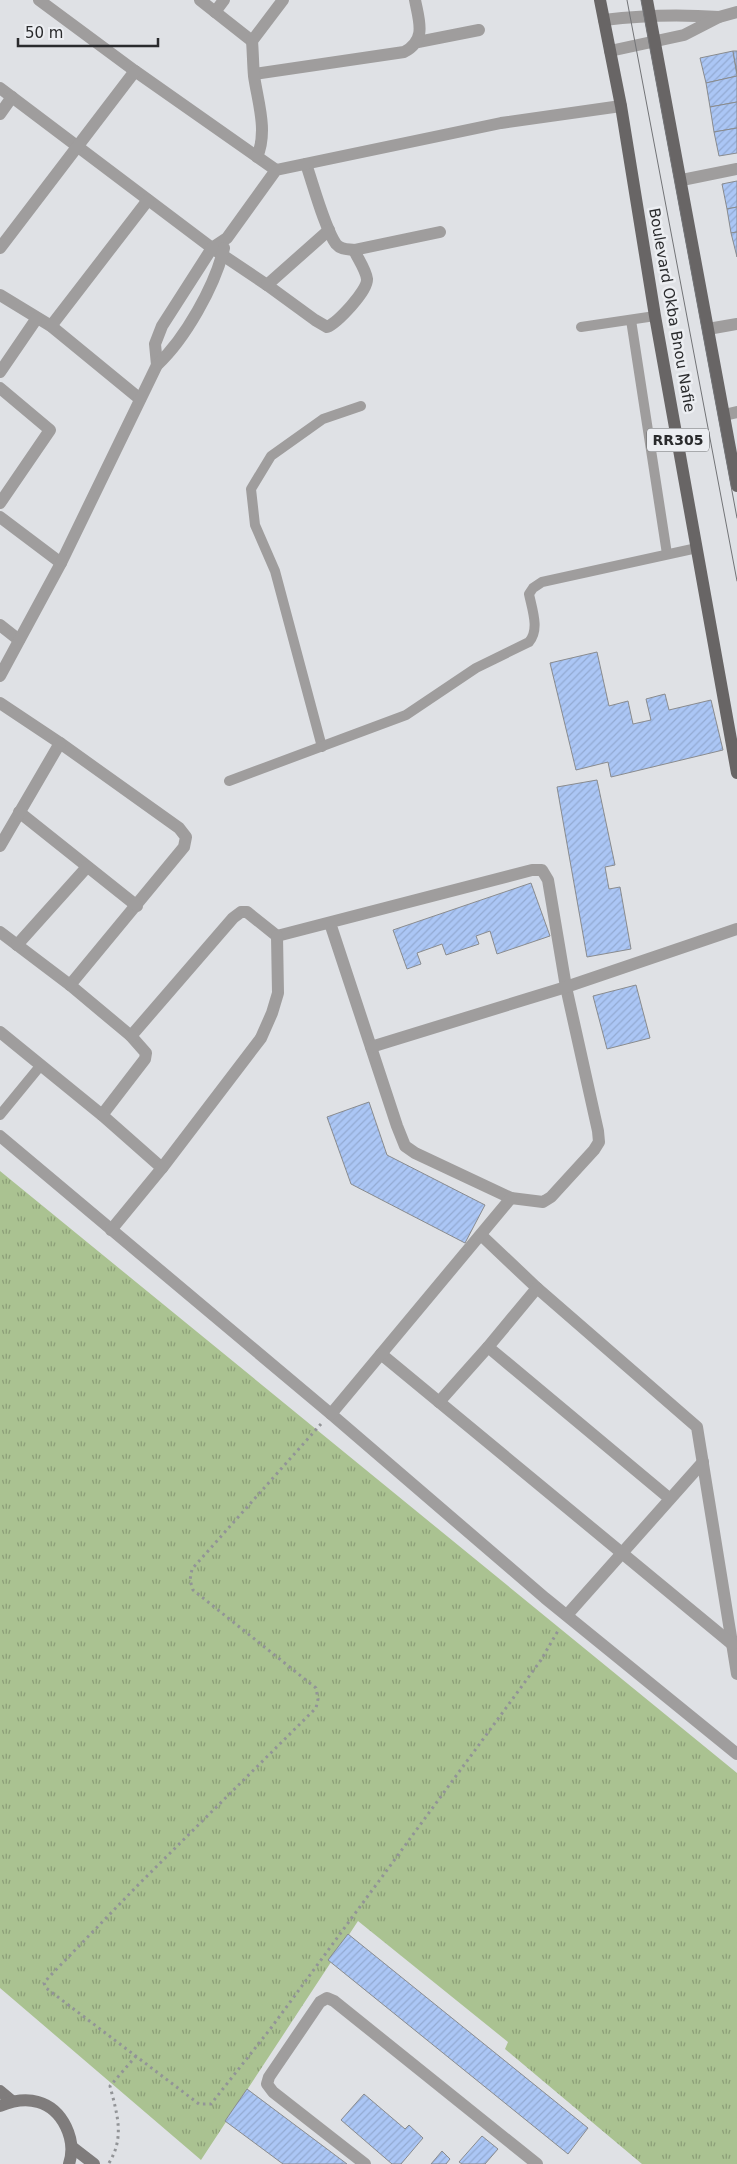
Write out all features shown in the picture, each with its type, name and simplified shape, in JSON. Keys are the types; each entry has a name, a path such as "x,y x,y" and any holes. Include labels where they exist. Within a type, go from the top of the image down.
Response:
{"main road":[{"name":"Boulevard Okba Bnou Nafie","path":"600,0 621,106 655,316 737,773"},
{"name":"RR305","path":"647,0 736,478"}],"street":[{"path":"39,0 276,170"},
{"path":"200,0 252,41"},
{"path":"215,12 224,0"},
{"path":"257,157 263,134 254,74 252,41 283,0"},
{"path":"416,0 420,32 418,42"},
{"path":"610,51 684,35 719,17 737,12"},
{"path":"604,20 681,14 719,17"},
{"path":"254,74 404,52 418,42 480,30"},
{"path":"0,248 135,70"},
{"path":"0,88 217,252 327,327 335,324 366,289 367,279 354,250"},
{"path":"0,114 12,97"},
{"path":"157,366 155,344 162,326 276,170 501,123 621,106"},
{"path":"306,164 329,230 337,246 343,249 354,250 440,232"},
{"path":"682,180 737,169"},
{"path":"51,326 148,200"},
{"path":"267,285 329,230"},
{"path":"0,676 62,563 157,366 170,353 184,334 208,290 217,252"},
{"path":"0,295 51,326 140,400"},
{"path":"0,372 37,318"},
{"path":"708,329 737,324"},
{"path":"0,388 50,430 0,503"},
{"path":"724,415 737,412"},
{"path":"0,517 62,563"},
{"path":"0,625 19,640"},
{"path":"0,703 60,743 179,828 186,837 184,847 70,986"},
{"path":"0,846 60,743"},
{"path":"19,812 136,906"},
{"path":"17,946 87,866"},
{"path":"278,936 330,922 532,870 542,870 548,880 566,987 599,1142 551,1198 543,1202 511,1198 415,1153 405,1146 396,1126 330,922"},
{"path":"131,1036 233,918 241,912 247,912 278,936"},
{"path":"371,1047 566,987 737,928"},
{"path":"0,932 131,1036 146,1053 145,1059 102,1116"},
{"path":"111,1230 162,1168 261,1038 272,1014 278,993 278,936"},
{"path":"0,1032 162,1168"},
{"path":"0,1136 567,1615 737,1754"},
{"path":"331,1414 511,1198"},
{"path":"481,1235 537,1288 693,1421 697,1427 700,1434 737,1674"},
{"path":"439,1402 537,1288"},
{"path":"488,1347 669,1498"},
{"path":"381,1354 732,1644"},
{"path":"567,1615 703,1462"},
{"path":"724,1588 737,1586"},
{"path":"365,2164 272,2092 267,2084 320,2002 327,1998 341,2006 537,2164"},
{"path":"0,2091 6,2104 29,2100 38,2102 59,2115 68,2130 72,2147 69,2164"},
{"path":"72,2147 94,2164"}],"lane":[{"path":"581,327 655,316"},
{"path":"632,320 667,554"},
{"path":"322,747 275,571 255,524 251,489 271,456 323,419 361,406"},
{"path":"229,781 406,715 476,668 529,642 534,637 535,631 529,594 533,588 542,582 697,548"},
{"path":"0,1114 40,1065"}],"path":[{"path":"331,1414 192,1569 190,1580 193,1590 316,1688 318,1699 316,1708 140,1883 44,1983 46,1988 199,2104 211,2104 277,2020 520,1690 541,1660 567,1615"},
{"path":"109,2164 114,2156 120,2124 110,2086 136,2056"}],"green space":[{"path":"0,1171 737,1773 737,2164 642,2164 505,2049 508,2042 358,1921 201,2160 0,1988"}],"building":[{"path":"733,51 737,76 706,83 700,58"},
{"path":"733,51 737,51 737,73"},
{"path":"737,76 737,102 710,107 706,83"},
{"path":"737,102 737,128 714,132 710,107"},
{"path":"737,128 737,153 719,156 714,132"},
{"path":"737,181 737,207 727,209 722,184"},
{"path":"737,207 737,232 731,233 727,209"},
{"path":"737,232 737,257 731,233"},
{"path":"597,652 609,706 628,701 633,724 651,720 646,699 665,694 669,710 711,700 723,750 611,777 608,762 576,770 550,663"},
{"path":"597,780 615,865 605,867 609,889 620,887 631,949 587,957 557,787"},
{"path":"531,883 550,936 497,954 490,931 476,936 479,944 446,955 442,944 417,953 421,964 407,969 393,930"},
{"path":"636,985 650,1038 607,1049 593,996"},
{"path":"369,1102 387,1155 485,1205 465,1243 351,1184 327,1117"},
{"path":"348,1934 588,2128 568,2154 328,1960"},
{"path":"247,2089 347,2164 283,2164 225,2121"},
{"path":"364,2094 405,2129 409,2125 423,2138 401,2164 392,2164 341,2120"},
{"path":"482,2136 498,2149 485,2164 462,2164 459,2162"},
{"path":"442,2151 450,2159 446,2164 431,2164"}],"tram line":[{"path":"627,0 737,581"},
{"path":"641,0 737,518"}]}
